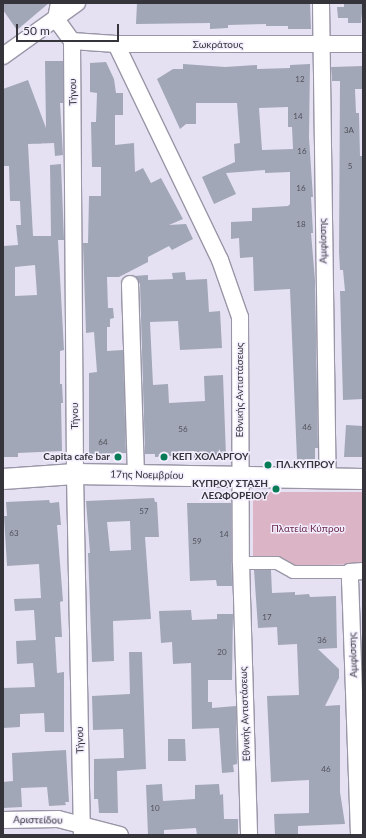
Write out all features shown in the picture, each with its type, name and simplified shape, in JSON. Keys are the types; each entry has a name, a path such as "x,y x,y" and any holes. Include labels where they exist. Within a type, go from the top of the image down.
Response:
{"street":[{"path":"59,3 56,19 72,41"},
{"path":"3,56 77,3"},
{"name":"Αμφίσσης","path":"320,3 319,45 328,479"},
{"name":"Σωκράτους","path":"72,41 116,44 363,44"},
{"name":"Τήνου","path":"72,41 75,474 82,829"},
{"name":"Εθνικής Αντιστάσεως","path":"116,44 220,260 240,317 240,563 249,835"},
{"path":"130,284 136,474"},
{"name":"17ης Νοεμβρίου","path":"3,479 75,474 363,479"},
{"path":"240,563 276,563 293,572 357,572"},
{"name":"Αμφίσσης","path":"357,572 360,835"},
{"name":"Αριστείδου","path":"3,820 58,819 82,829 120,835"}],"green space":[{"name":"Πλατεία Κύπρου","path":"257,492 363,492 363,564 291,566 253,560 253,497"}],"building":[{"path":"3,3 49,3 17,30 3,10"},
{"path":"137,3 310,3 311,29 288,29 288,26 266,26 266,24 228,25 228,28 210,29 210,23 136,24"},
{"path":"344,3 363,3 361,23 348,23 348,18 338,18 337,7 344,7"},
{"path":"45,61 63,61 63,103 60,103 63,155 55,156 54,143 28,144 33,236 51,236 50,165 61,164 64,240 58,240 64,350 60,351 60,384 62,384 63,403 61,403 62,451 18,453 18,457 3,457 3,246 18,245 16,225 21,225 20,201 10,201 9,166 4,166 3,89 28,80 46,128","holes":["35,265 37,295 15,296 15,267"]},
{"path":"106,62 114,79 116,93 123,93 123,115 115,115 115,145 134,143 135,172 143,168 151,183 161,178 183,219 169,225 186,224 193,239 172,250 169,246 148,257 148,262 119,277 107,277 108,308 113,308 114,318 110,319 110,327 107,327 107,351 123,350 126,453 89,454 89,373 97,372 94,332 86,333 83,243 88,243 89,196 101,196 101,167 92,167 91,122 96,122 97,93 90,92 90,63"},
{"path":"183,64 225,67 257,65 257,69 290,68 290,65 310,64 309,138 313,197 311,197 313,233 311,233 315,280 318,448 315,448 315,459 297,460 290,289 254,291 253,257 240,258 239,238 231,239 231,222 252,221 252,208 288,206 290,204 290,172 265,173 265,170 226,173 236,194 214,204 202,177 235,162 234,144 240,143 237,103 196,103 196,124 186,124 180,129 157,79 173,69 183,69","holes":["288,107 288,127 292,127 293,149 262,150 259,108"]},
{"path":"363,66 363,89 355,89 356,113 359,113 360,156 362,156 363,399 343,400 340,291 345,291 343,270 340,270 339,252 340,81 332,81 331,67"},
{"path":"185,272 186,280 207,279 209,312 220,311 222,348 180,350 178,321 150,322 153,385 168,384 169,403 205,401 204,376 223,375 226,456 194,458 194,451 171,452 172,456 155,457 155,454 145,454 140,284 134,276 148,275 148,280 173,279 172,273"},
{"path":"346,425 363,426 363,457 344,457"},
{"path":"154,498 155,502 157,502 159,537 145,537 151,619 113,621 114,661 92,662 88,553 90,553 86,501","holes":["130,521 131,550 110,551 107,522"]},
{"path":"49,500 50,503 59,502 61,525 57,525 63,601 60,602 62,637 55,637 57,673 64,672 64,732 45,732 44,713 20,714 20,727 3,728 3,688 35,687 33,663 17,664 16,641 36,640 34,610 15,611 14,599 41,598 39,564 7,566 4,516 7,516 6,502"},
{"path":"187,503 231,503 232,586 217,586 216,580 190,581"},
{"path":"254,570 271,570 272,593 295,592 295,595 309,594 310,597 336,596 337,648 318,649 339,669 339,678 325,706 340,705 340,792 345,824 298,826 298,835 275,835 274,814 309,813 309,780 271,782 267,696 299,695 297,644 278,645 277,627 258,628"},
{"path":"191,610 192,620 217,619 217,614 233,614 232,680 208,680 208,702 212,702 212,708 236,706 237,764 233,765 234,772 222,773 219,728 192,729 191,663 173,664 172,642 161,643 159,611"},
{"path":"129,652 142,652 146,769 117,771 118,813 99,813 98,799 94,799 94,759 124,758 123,729 93,730 92,696 130,694"},
{"path":"168,739 185,739 186,761 168,761"},
{"path":"66,750 69,802 65,802 66,805 49,806 47,787 21,788 22,807 3,808 3,782 13,781 12,753"},
{"path":"162,784 163,801 195,799 195,785 219,784 220,795 223,794 224,819 238,819 238,835 197,835 196,828 164,830 164,834 148,835 146,785"}],"place":[{"name":"Capita cafe bar","path":"118,457"},
{"name":"ΚΕΠ ΧΟΛΑΡΓΟΥ","path":"164,457"},
{"name":"ΠΛ.ΚΥΠΡΟΥ","path":"268,465"},
{"name":"ΚΥΠΡΟΥ ΣΤΑΣΗ ΛΕΩΦΟΡΕΙΟΥ","path":"276,489"}]}
